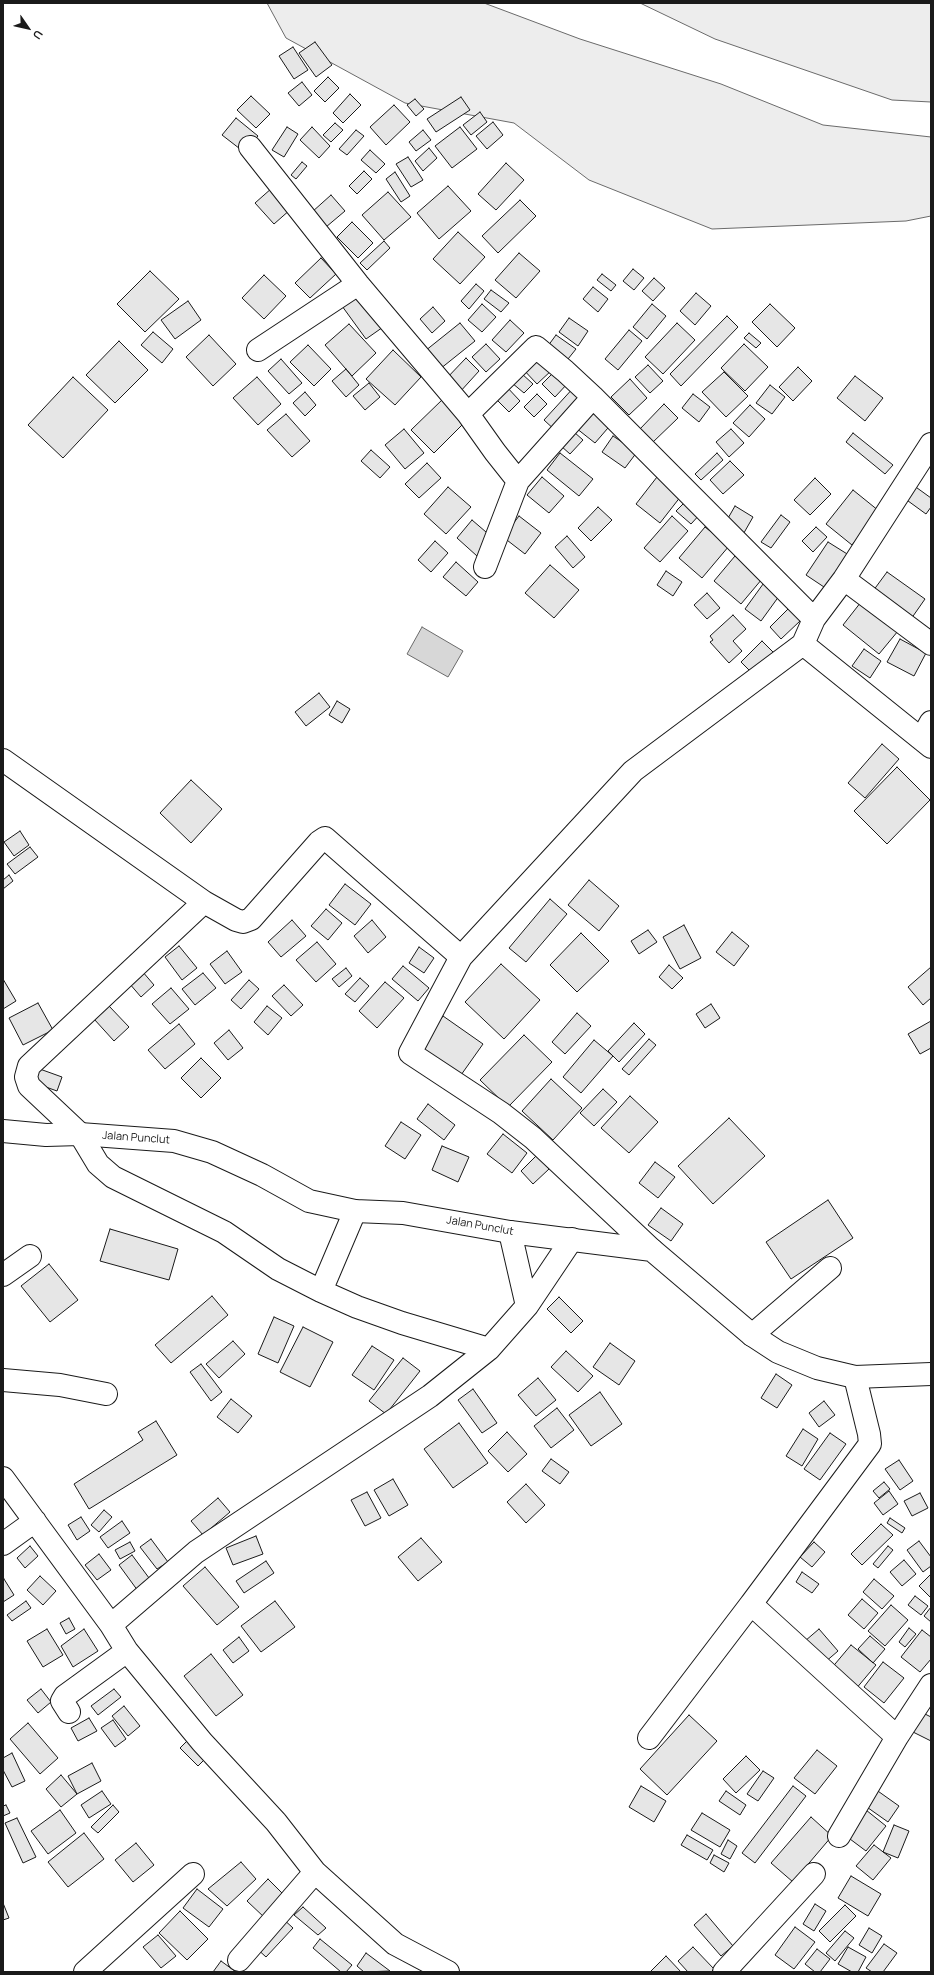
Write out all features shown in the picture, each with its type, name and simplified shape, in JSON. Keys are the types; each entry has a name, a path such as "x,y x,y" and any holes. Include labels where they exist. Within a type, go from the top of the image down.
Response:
{"street":[{"path":"250,147 358,284 468,414 495,452 518,480"},
{"path":"258,350 358,284"},
{"path":"468,414 536,347 566,371 593,397 814,620"},
{"path":"485,568 518,480 593,397"},
{"path":"931,444 844,578 814,620 803,644 633,772 461,957 410,1054 501,1113 533,1138 652,1250 752,1334 778,1352 817,1368 855,1377 931,1374"},
{"path":"844,578 931,644"},
{"path":"803,644 928,736"},
{"path":"3,760 204,902 236,920 243,922 252,919 319,842 325,838 461,957"},
{"path":"204,902 29,1066 26,1077 29,1086 80,1134 98,1164 113,1177 224,1232 278,1269 321,1291 357,1307 402,1323 490,1349"},
{"name":"Jalan Punclut","path":"3,1131 46,1136 80,1134 174,1140 212,1152 262,1175 309,1202 355,1211 403,1213 510,1232 652,1250"},
{"path":"321,1291 355,1211"},
{"path":"510,1232 527,1306"},
{"path":"111,1625 196,1552 430,1396 490,1349 527,1306 572,1239"},
{"path":"3,1275 30,1256"},
{"path":"752,1334 830,1268"},
{"path":"649,1738 870,1444 869,1434 855,1377"},
{"path":"3,1380 60,1385 106,1394"},
{"path":"3,1478 111,1625 127,1651 202,1742 276,1822 315,1872 395,1944 448,1972"},
{"path":"3,1544 34,1521"},
{"path":"751,1604 898,1737"},
{"path":"69,1712 62,1702 65,1696 127,1651"},
{"path":"839,1836 931,1685"},
{"path":"239,1960 315,1872"},
{"path":"85,1972 193,1874"},
{"path":"724,1972 814,1874"}],"shaded area":[{"path":"267,3 484,3 580,39 721,84 823,125 931,137 931,216 906,221 712,229 589,180 514,123 405,103 286,38"},
{"path":"640,3 931,3 931,102 892,100 715,39"},
{"path":"422,627 463,651 448,677 407,654"}],"building":[{"path":"315,42 332,65 316,77 299,53"},
{"path":"293,47 308,70 294,79 279,56"},
{"path":"328,77 339,88 325,102 314,91"},
{"path":"302,82 312,95 299,106 288,93"},
{"path":"350,94 361,105 343,123 333,113"},
{"path":"251,96 270,114 256,128 237,110"},
{"path":"461,97 470,110 436,132 427,119"},
{"path":"415,99 424,109 416,116 407,105"},
{"path":"394,105 410,122 386,145 370,127"},
{"path":"480,112 487,122 471,135 463,125"},
{"path":"236,118 258,136 244,152 222,135"},
{"path":"493,122 503,135 487,149 476,136"},
{"path":"335,123 343,130 331,142 323,135"},
{"path":"287,127 298,134 284,157 272,150"},
{"path":"312,127 330,146 319,158 300,140"},
{"path":"460,127 477,149 452,168 435,146"},
{"path":"356,130 364,136 347,155 339,149"},
{"path":"423,130 431,140 416,151 409,142"},
{"path":"429,148 437,158 423,171 415,161"},
{"path":"370,150 385,164 376,173 361,160"},
{"path":"408,157 423,180 411,187 396,164"},
{"path":"302,162 307,166 296,179 291,175"},
{"path":"506,163 524,180 496,210 478,194"},
{"path":"364,171 372,179 357,194 349,186"},
{"path":"395,172 410,196 401,202 386,179"},
{"path":"448,186 471,211 439,239 417,213"},
{"path":"272,188 291,209 274,224 255,203"},
{"path":"388,192 411,217 384,240 362,215"},
{"path":"331,195 345,211 326,227 312,212"},
{"path":"520,200 536,216 498,253 482,236"},
{"path":"352,222 373,243 358,258 337,237"},
{"path":"458,232 485,257 460,284 433,259"},
{"path":"384,241 390,248 367,270 360,263"},
{"path":"519,253 540,271 516,298 495,280"},
{"path":"321,258 336,274 310,298 295,283"},
{"path":"633,269 644,278 634,290 623,281"},
{"path":"150,271 179,299 145,332 117,304"},
{"path":"602,274 616,285 611,291 597,280"},
{"path":"264,275 286,296 264,319 242,298"},
{"path":"654,278 665,288 653,301 642,291"},
{"path":"476,284 484,291 469,309 461,301"},
{"path":"593,287 608,299 598,312 583,299"},
{"path":"491,290 509,303 501,312 484,299"},
{"path":"361,292 386,325 366,339 342,306"},
{"path":"696,293 711,306 695,325 680,311"},
{"path":"188,301 201,320 175,339 161,320"},
{"path":"482,304 496,317 482,332 468,320"},
{"path":"652,304 666,316 647,339 633,327"},
{"path":"770,304 795,328 777,347 752,322"},
{"path":"433,307 445,321 432,333 420,319"},
{"path":"727,316 738,327 681,386 670,374"},
{"path":"569,318 588,331 578,346 559,332"},
{"path":"510,320 524,333 506,352 492,340"},
{"path":"460,323 475,341 440,369 425,351"},
{"path":"677,323 695,340 663,374 645,357"},
{"path":"349,324 376,353 352,376 325,345"},
{"path":"629,330 642,341 618,370 605,359"},
{"path":"153,332 173,349 162,363 141,345"},
{"path":"749,333 761,343 756,348 744,338"},
{"path":"209,335 236,364 213,386 186,357"},
{"path":"556,335 576,349 564,364 545,350"},
{"path":"119,341 148,370 115,403 86,375"},
{"path":"486,344 500,359 486,372 472,357"},
{"path":"744,344 768,367 745,391 721,368"},
{"path":"308,345 331,369 314,386 290,362"},
{"path":"393,350 421,377 395,405 366,379"},
{"path":"537,352 553,369 537,384 521,367"},
{"path":"466,358 479,371 459,393 445,380"},
{"path":"281,359 302,383 289,394 268,371"},
{"path":"648,365 663,381 650,393 635,377"},
{"path":"798,367 812,381 793,401 779,387"},
{"path":"346,369 359,385 346,397 332,381"},
{"path":"555,371 568,383 555,397 542,384"},
{"path":"724,372 748,396 726,417 702,392"},
{"path":"521,373 533,384 524,393 512,383"},
{"path":"855,376 883,398 865,421 837,398"},
{"path":"73,377 108,410 63,458 28,425"},
{"path":"257,377 281,404 258,425 233,398"},
{"path":"630,379 647,398 629,415 611,397"},
{"path":"369,383 380,397 365,410 353,396"},
{"path":"505,385 520,401 509,412 493,396"},
{"path":"576,385 589,397 557,432 544,420"},
{"path":"770,385 785,397 772,414 756,403"},
{"path":"305,392 316,405 305,416 293,403"},
{"path":"537,394 547,404 534,417 524,407"},
{"path":"693,394 710,407 699,422 682,408"},
{"path":"443,399 465,422 434,453 411,430"},
{"path":"664,404 678,418 652,443 639,430"},
{"path":"595,405 614,421 595,443 576,428"},
{"path":"750,405 765,419 749,437 733,423"},
{"path":"286,414 310,441 292,457 267,430"},
{"path":"404,429 424,453 405,469 385,445"},
{"path":"731,429 744,443 729,457 716,442"},
{"path":"574,432 583,440 570,454 561,446"},
{"path":"853,433 893,465 885,474 846,442"},
{"path":"613,436 637,452 625,468 602,452"},
{"path":"371,450 390,467 380,478 361,461"},
{"path":"560,453 593,479 579,496 547,470"},
{"path":"717,453 723,460 701,480 695,474"},
{"path":"730,461 744,475 723,494 710,480"},
{"path":"427,463 441,478 419,498 405,484"},
{"path":"542,477 564,496 549,513 527,495"},
{"path":"657,477 681,496 660,523 636,504"},
{"path":"815,478 831,494 810,515 794,500"},
{"path":"913,485 931,498 931,507 926,514 904,498"},
{"path":"448,487 471,507 446,534 424,514"},
{"path":"853,490 879,511 852,545 826,524"},
{"path":"688,499 702,512 691,524 676,511"},
{"path":"735,506 753,517 741,538 723,527"},
{"path":"598,507 612,520 591,541 578,528"},
{"path":"781,515 790,522 771,548 761,542"},
{"path":"519,516 541,533 525,554 503,537"},
{"path":"672,516 688,531 660,562 644,548"},
{"path":"472,520 493,538 477,556 457,538"},
{"path":"705,527 729,546 702,578 679,558"},
{"path":"816,527 827,537 813,552 802,541"},
{"path":"567,536 585,557 573,568 555,547"},
{"path":"435,541 448,553 431,572 418,560"},
{"path":"828,542 852,557 830,591 806,575"},
{"path":"735,556 762,579 741,604 714,581"},
{"path":"456,562 478,582 466,596 443,577"},
{"path":"550,565 579,590 554,618 525,593"},
{"path":"666,571 682,582 673,596 657,585"},
{"path":"887,572 925,599 911,619 873,591"},
{"path":"766,580 782,592 761,621 745,609"},
{"path":"707,593 720,608 707,619 694,605"},
{"path":"861,602 898,631 879,654 843,625"},
{"path":"788,609 800,621 781,639 770,627"},
{"path":"733,615 746,629 733,641 742,651 729,663 710,642 713,640 710,636"},
{"path":"900,639 926,653 914,676 887,662"},
{"path":"762,641 777,656 756,677 741,662"},
{"path":"864,649 881,661 870,678 852,666"},
{"path":"319,693 330,707 306,726 295,712"},
{"path":"337,701 350,709 342,723 329,715"},
{"path":"882,744 899,759 865,798 848,783"},
{"path":"897,767 930,800 887,844 854,811"},
{"path":"191,780 222,809 191,843 160,813"},
{"path":"20,831 29,845 14,856 4,842"},
{"path":"30,847 38,857 15,874 7,864"},
{"path":"9,875 13,881 3,889 3,880"},
{"path":"589,880 619,906 599,931 568,905"},
{"path":"345,884 371,904 355,925 329,905"},
{"path":"550,899 567,914 526,962 509,948"},
{"path":"326,909 342,923 328,940 311,926"},
{"path":"292,920 306,936 281,957 268,942"},
{"path":"372,920 386,937 368,953 354,936"},
{"path":"684,925 701,958 680,969 663,937"},
{"path":"648,930 657,942 639,954 631,941"},
{"path":"732,932 749,946 734,966 716,952"},
{"path":"581,933 609,961 577,992 550,965"},
{"path":"317,942 336,964 316,982 296,960"},
{"path":"179,946 197,968 182,980 165,957"},
{"path":"419,947 434,958 424,973 409,963"},
{"path":"227,951 242,972 225,984 210,964"},
{"path":"501,964 540,1000 504,1039 465,1002"},
{"path":"669,965 683,978 672,989 659,977"},
{"path":"403,966 429,988 418,1001 392,979"},
{"path":"931,967 931,998 923,1005 908,987"},
{"path":"346,968 352,976 339,987 332,979"},
{"path":"142,971 154,985 141,997 129,983"},
{"path":"203,973 216,988 195,1005 182,989"},
{"path":"360,978 369,986 355,1002 345,994"},
{"path":"3,979 16,1001 3,1009"},
{"path":"249,980 259,989 241,1009 231,1000"},
{"path":"385,982 404,998 377,1028 359,1011"},
{"path":"284,985 303,1005 291,1016 272,996"},
{"path":"171,988 189,1009 170,1024 152,1004"},
{"path":"38,1003 53,1030 23,1045 9,1018"},
{"path":"711,1004 720,1018 705,1028 696,1014"},
{"path":"109,1006 129,1027 114,1041 94,1019"},
{"path":"267,1006 282,1018 268,1035 254,1022"},
{"path":"577,1013 591,1026 565,1054 552,1042"},
{"path":"443,1016 483,1044 461,1075 421,1047"},
{"path":"931,1021 931,1048 920,1054 908,1034"},
{"path":"634,1023 645,1034 619,1062 608,1051"},
{"path":"179,1024 195,1044 165,1069 148,1050"},
{"path":"229,1030 243,1048 228,1060 214,1043"},
{"path":"524,1035 552,1062 508,1107 480,1080"},
{"path":"649,1039 656,1045 629,1075 622,1069"},
{"path":"594,1040 613,1056 581,1093 563,1077"},
{"path":"201,1058 221,1078 201,1098 181,1078"},
{"path":"37,1068 62,1077 57,1091 32,1082"},
{"path":"551,1079 582,1108 553,1140 522,1111"},
{"path":"603,1089 617,1102 594,1126 580,1113"},
{"path":"630,1096 658,1122 629,1153 601,1128"},
{"path":"428,1104 455,1125 444,1140 417,1119"},
{"path":"729,1118 765,1156 713,1204 678,1166"},
{"path":"401,1122 421,1135 405,1159 385,1146"},
{"path":"503,1134 527,1153 512,1173 487,1154"},
{"path":"442,1146 469,1157 458,1182 432,1170"},
{"path":"536,1156 549,1169 533,1184 521,1171"},
{"path":"655,1162 675,1177 658,1198 639,1183"},
{"path":"828,1200 853,1238 791,1279 766,1242"},
{"path":"661,1208 683,1224 671,1241 648,1225"},
{"path":"110,1229 178,1249 169,1280 100,1261"},
{"path":"49,1264 78,1300 50,1322 21,1286"},
{"path":"212,1296 228,1315 171,1363 155,1345"},
{"path":"559,1297 583,1321 571,1333 547,1309"},
{"path":"274,1317 294,1326 278,1363 258,1354"},
{"path":"303,1327 333,1342 310,1387 280,1372"},
{"path":"233,1341 245,1354 219,1378 206,1364"},
{"path":"610,1343 635,1361 619,1385 593,1367"},
{"path":"372,1346 394,1360 374,1390 352,1375"},
{"path":"566,1351 593,1376 578,1392 551,1367"},
{"path":"403,1358 420,1371 386,1414 369,1401"},
{"path":"201,1364 222,1392 211,1401 190,1372"},
{"path":"776,1374 792,1385 777,1408 761,1398"},
{"path":"538,1378 556,1400 536,1416 518,1395"},
{"path":"473,1389 497,1423 482,1433 458,1400"},
{"path":"600,1392 622,1424 591,1446 569,1415"},
{"path":"231,1399 252,1416 238,1433 217,1417"},
{"path":"824,1401 835,1415 819,1427 809,1413"},
{"path":"557,1408 574,1430 551,1448 534,1426"},
{"path":"156,1421 177,1455 89,1509 74,1484 143,1440 138,1432"},
{"path":"459,1423 488,1463 453,1488 424,1449"},
{"path":"803,1429 818,1439 802,1466 786,1456"},
{"path":"507,1432 527,1454 508,1472 488,1451"},
{"path":"830,1433 846,1444 820,1480 804,1469"},
{"path":"551,1459 569,1472 560,1484 542,1471"},
{"path":"899,1460 913,1481 900,1490 885,1469"},
{"path":"393,1479 408,1505 389,1516 374,1490"},
{"path":"884,1482 890,1489 879,1498 873,1491"},
{"path":"526,1484 545,1505 526,1523 507,1502"},
{"path":"889,1491 898,1504 883,1515 874,1503"},
{"path":"367,1492 381,1518 365,1526 351,1500"},
{"path":"920,1493 928,1508 912,1516 904,1501"},
{"path":"218,1498 230,1512 203,1535 191,1521"},
{"path":"104,1510 112,1517 99,1532 91,1525"},
{"path":"81,1517 90,1531 77,1540 68,1525"},
{"path":"890,1518 905,1528 902,1533 887,1523"},
{"path":"122,1521 130,1533 108,1548 100,1537"},
{"path":"881,1524 893,1535 862,1565 851,1554"},
{"path":"256,1536 263,1554 233,1565 226,1548"},
{"path":"421,1538 442,1562 418,1581 398,1557"},
{"path":"151,1539 168,1562 157,1569 140,1547"},
{"path":"919,1541 931,1557 931,1566 923,1572 907,1550"},
{"path":"130,1542 135,1551 120,1559 115,1550"},
{"path":"814,1542 825,1552 812,1567 800,1557"},
{"path":"30,1546 38,1556 25,1568 17,1558"},
{"path":"888,1546 893,1550 878,1568 873,1564"},
{"path":"99,1554 111,1570 97,1580 85,1565"},
{"path":"132,1555 152,1582 138,1591 119,1565"},
{"path":"904,1560 916,1574 902,1586 890,1572"},
{"path":"266,1561 274,1573 244,1593 236,1581"},
{"path":"205,1567 239,1607 217,1625 183,1586"},
{"path":"802,1572 819,1584 812,1593 796,1582"},
{"path":"931,1574 931,1598 919,1586"},
{"path":"40,1576 56,1591 43,1605 27,1590"},
{"path":"4,1579 14,1595 3,1602 3,1580"},
{"path":"874,1579 894,1596 882,1609 863,1592"},
{"path":"915,1596 928,1606 921,1615 908,1605"},
{"path":"862,1599 878,1613 864,1629 848,1615"},
{"path":"26,1601 31,1608 12,1621 7,1615"},
{"path":"275,1601 295,1627 261,1652 241,1626"},
{"path":"891,1605 908,1620 885,1646 868,1631"},
{"path":"931,1607 931,1622 924,1616"},
{"path":"69,1618 75,1629 66,1634 60,1623"},
{"path":"909,1628 916,1634 905,1647 899,1642"},
{"path":"47,1629 63,1655 43,1667 27,1641"},
{"path":"84,1629 98,1651 73,1667 61,1646"},
{"path":"819,1629 838,1651 824,1663 805,1641"},
{"path":"922,1630 931,1637 931,1659 920,1672 901,1657"},
{"path":"870,1636 885,1649 873,1663 858,1649"},
{"path":"239,1637 249,1651 233,1663 223,1650"},
{"path":"851,1645 876,1665 855,1690 830,1670"},
{"path":"211,1654 243,1695 216,1716 184,1676"},
{"path":"883,1662 904,1678 884,1703 864,1687"},
{"path":"41,1689 51,1702 38,1713 27,1700"},
{"path":"114,1689 121,1697 98,1715 91,1706"},
{"path":"124,1706 140,1726 128,1736 112,1716"},
{"path":"923,1713 931,1717 931,1741 913,1732"},
{"path":"689,1715 717,1741 667,1795 640,1769"},
{"path":"89,1718 97,1731 78,1741 71,1728"},
{"path":"113,1720 126,1739 115,1747 101,1728"},
{"path":"28,1723 58,1758 40,1774 10,1739"},
{"path":"188,1740 206,1758 198,1766 180,1748"},
{"path":"817,1750 837,1766 815,1794 794,1778"},
{"path":"12,1753 25,1781 12,1787 3,1770 3,1758"},
{"path":"746,1756 760,1770 736,1793 723,1779"},
{"path":"92,1763 101,1781 77,1794 68,1776"},
{"path":"763,1771 774,1778 758,1801 747,1794"},
{"path":"61,1775 77,1794 61,1807 46,1789"},
{"path":"641,1786 666,1801 654,1822 629,1807"},
{"path":"793,1786 806,1796 755,1863 742,1853"},
{"path":"875,1789 899,1806 888,1822 864,1805"},
{"path":"102,1791 111,1804 89,1818 81,1805"},
{"path":"726,1791 746,1805 740,1815 719,1801"},
{"path":"6,1805 10,1813 3,1816 3,1806"},
{"path":"113,1805 119,1812 98,1833 91,1827"},
{"path":"60,1810 76,1833 48,1854 31,1831"},
{"path":"866,1810 886,1826 866,1851 846,1836"},
{"path":"702,1813 730,1830 720,1847 691,1830"},
{"path":"811,1817 832,1836 793,1882 771,1863"},
{"path":"17,1818 36,1857 23,1863 5,1823"},
{"path":"894,1825 909,1831 898,1858 883,1852"},
{"path":"84,1833 104,1859 68,1887 48,1862"},
{"path":"687,1835 713,1850 707,1860 681,1845"},
{"path":"728,1840 737,1846 730,1859 721,1854"},
{"path":"136,1843 154,1865 133,1882 115,1860"},
{"path":"874,1845 891,1858 873,1880 856,1866"},
{"path":"714,1855 729,1863 724,1872 710,1863"},
{"path":"241,1862 256,1879 227,1906 208,1889"},
{"path":"851,1876 881,1894 868,1916 838,1898"},
{"path":"268,1879 286,1897 265,1918 247,1901"},
{"path":"197,1889 223,1909 209,1927 183,1908"},
{"path":"3,1903 9,1918 3,1920"},
{"path":"815,1904 826,1911 814,1931 803,1924"},
{"path":"845,1905 856,1916 830,1942 819,1931"},
{"path":"303,1907 326,1928 318,1935 294,1915"},
{"path":"180,1911 208,1939 187,1960 159,1933"},
{"path":"706,1914 733,1946 721,1956 694,1925"},
{"path":"281,1917 293,1928 266,1957 254,1946"},
{"path":"795,1927 815,1942 794,1969 775,1955"},
{"path":"869,1928 882,1936 872,1953 859,1945"},
{"path":"845,1931 854,1938 835,1961 826,1953"},
{"path":"158,1935 176,1956 161,1968 143,1947"},
{"path":"320,1939 352,1965 346,1972 341,1972 313,1948"},
{"path":"884,1944 897,1953 883,1972 872,1972 866,1968"},
{"path":"693,1947 714,1969 711,1972 688,1972 678,1961"},
{"path":"848,1947 866,1957 858,1972 852,1972 838,1964"},
{"path":"817,1949 830,1959 820,1972 815,1972 805,1964"},
{"path":"366,1953 390,1971 364,1972 357,1966"},
{"path":"666,1956 681,1972 650,1972"},
{"path":"221,1961 236,1972 213,1972"}]}
